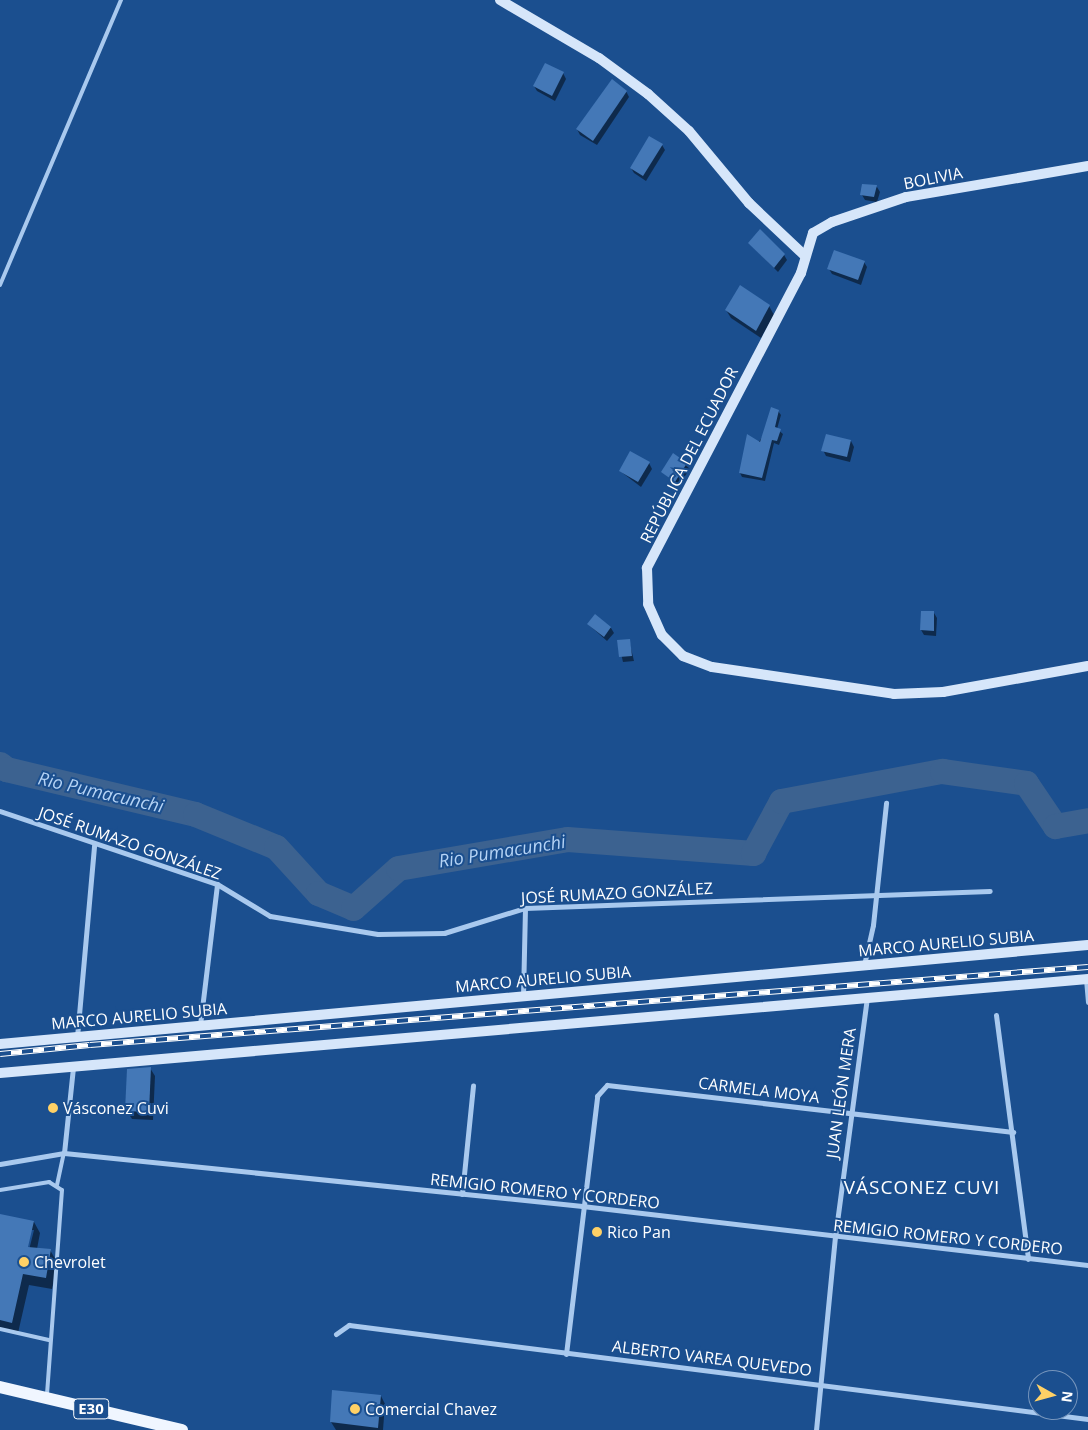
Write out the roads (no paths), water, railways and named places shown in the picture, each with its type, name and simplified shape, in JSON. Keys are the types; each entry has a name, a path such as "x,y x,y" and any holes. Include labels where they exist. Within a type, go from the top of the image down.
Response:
{"main road":[{"path":"500,0 600,58 648,94 689,131 749,203 804,255"},
{"name":"BOLIVIA","path":"804,255 813,233 832,222 906,197 1088,166"},
{"name":"REPÚBLICA DEL ECUADOR","path":"804,255 801,273 647,568 648,604 662,635 683,656 712,667 894,694 943,692 1088,666"},
{"name":"MARCO AURELIO SUBIA","path":"0,1044 1088,945"},
{"path":"0,1073 1087,979"},
{"name":"E30","path":"0,1387 182,1430"}],"street":[{"path":"864,965 876,894 886,803"},
{"name":"JOSÉ RUMAZO GONZÁLEZ","path":"0,812 94,845 217,884 270,916 378,934 444,933 525,908 990,891"},
{"path":"76,1037 94,845"},
{"path":"200,1026 217,884"},
{"path":"523,996 525,908"},
{"path":"1087,979 1088,1002"},
{"name":"JUAN LEÓN MERA","path":"816,1430 819,1383 835,1237 866,998"},
{"path":"996,1015 1013,1132 1028,1259"},
{"path":"64,1153 73,1067"},
{"name":"CARMELA MOYA","path":"582,1206 597,1096 607,1084 1013,1132"},
{"path":"462,1194 473,1086"},
{"name":"REMIGIO ROMERO Y CORDERO","path":"0,1164 64,1153 582,1206 1088,1265"},
{"path":"566,1354 582,1206"},
{"name":"ALBERTO VAREA QUEVEDO","path":"336,1334 350,1325 566,1354 819,1383 1088,1419"}],"lane":[{"path":"0,285 121,0"},
{"path":"57,1185 64,1153"},
{"path":"0,1190 49,1182 57,1185 62,1190 47,1398"},
{"path":"0,1329 50,1340"}],"waterway":[{"name":"Rio Pumacunchi","path":"0,764 6,769 195,814 276,847 318,893 353,908 398,868 567,839 753,853 781,801 942,771 1026,783 1055,826 1088,820"}],"railway":[{"path":"0,1054 90,1045 1088,967"}],"place":[{"name":"Vásconez Cuvi","path":"53,1108"},
{"name":"Rico Pan","path":"597,1232"},
{"name":"Chevrolet","path":"24,1262"},
{"name":"Comercial Chavez","path":"355,1409"}],"district":[{"name":"VÁSCONEZ CUVI","path":"922,1188"}]}
